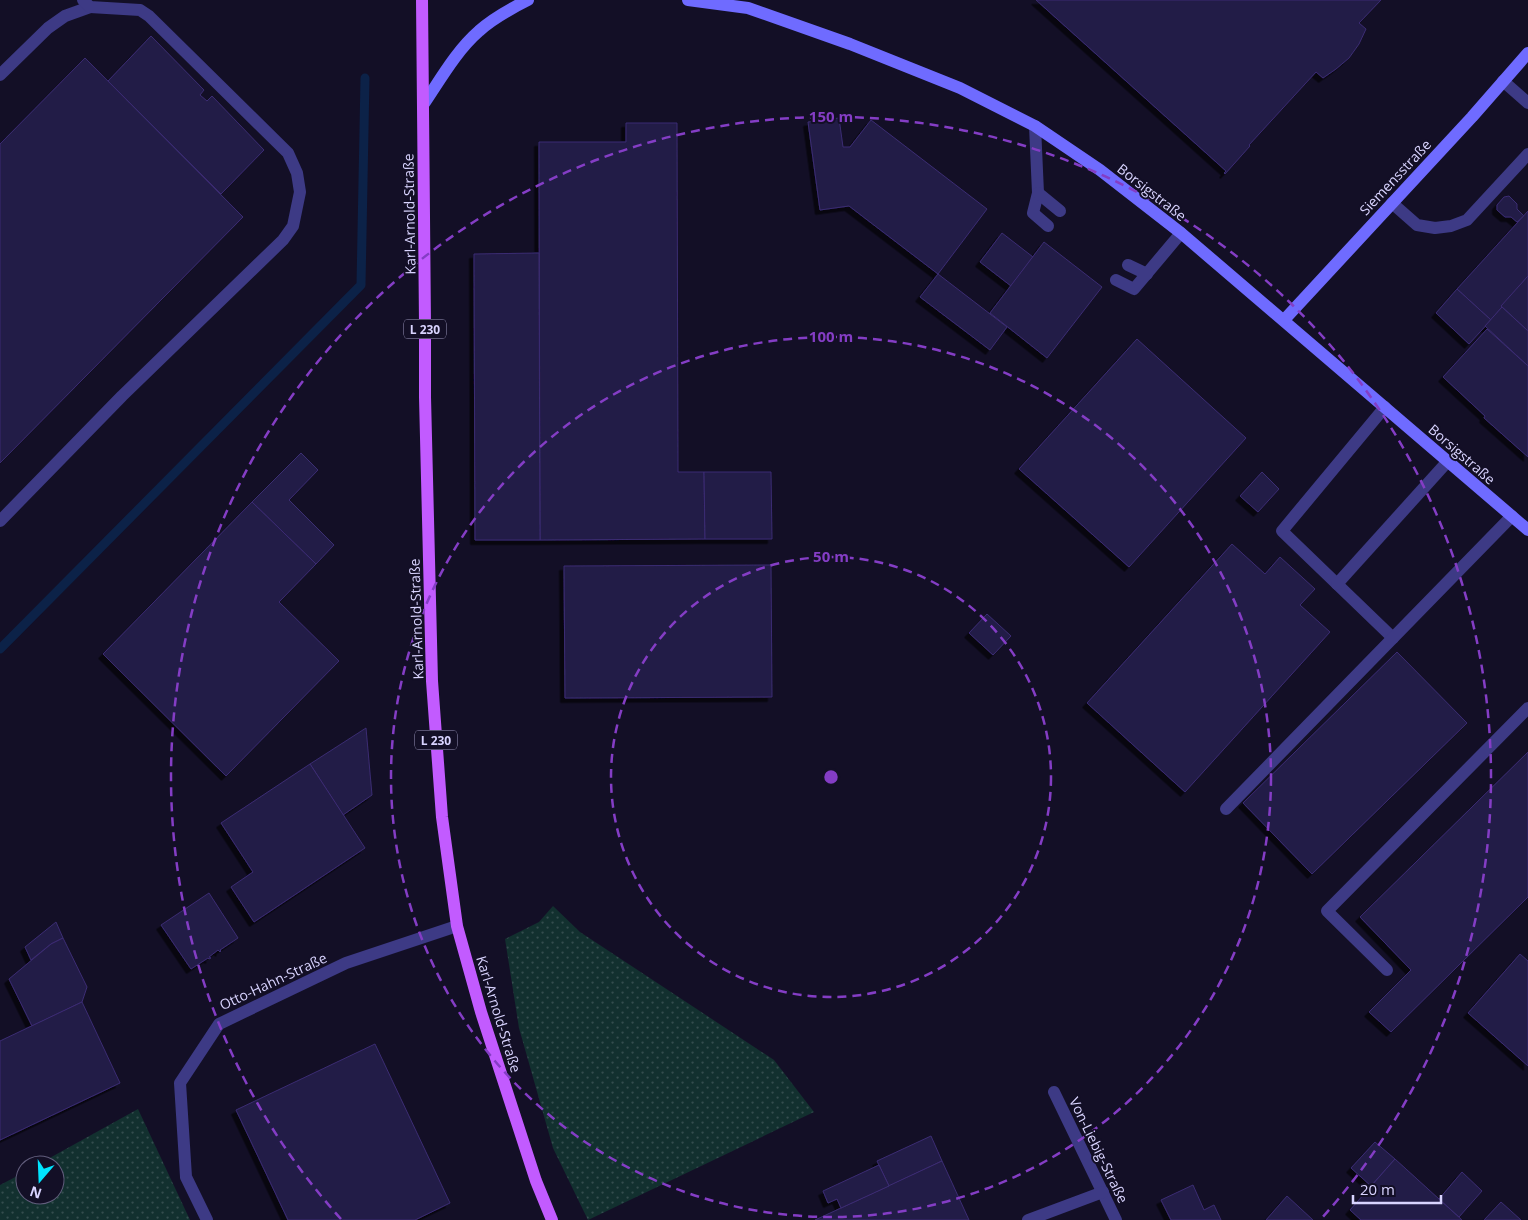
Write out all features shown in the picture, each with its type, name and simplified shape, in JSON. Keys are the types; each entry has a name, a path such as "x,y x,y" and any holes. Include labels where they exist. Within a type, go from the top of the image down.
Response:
{"main road":[{"name":"Karl-Arnold-Straße","path":"422,0 425,397 432,682 442,817 457,926 481,1012 536,1181 552,1220"}],"street":[{"path":"423,105 464,46 477,32 492,20 528,0"},
{"name":"Borsigstraße","path":"688,0 748,8 850,44 960,88 1035,126 1100,170 1181,233 1528,530"},
{"name":"Siemensstraße","path":"1284,320 1528,53"}],"lane":[{"path":"0,75 48,28 87,3 140,10 150,16 288,153 297,173 300,192 293,226 283,240 122,396 0,521"},
{"path":"1503,81 1528,103"},
{"path":"1035,126 1038,193 1032,213 1048,226"},
{"path":"1392,203 1417,225 1434,228 1451,226 1467,220 1480,208 1528,154"},
{"path":"1038,193 1060,211"},
{"path":"1116,280 1134,289 1181,233"},
{"path":"1128,265 1147,274"},
{"path":"1385,407 1282,531 1393,638"},
{"path":"1337,584 1448,461"},
{"path":"1226,809 1512,516"},
{"path":"1387,970 1327,911 1528,708"},
{"name":"Otto-Hahn-Straße","path":"207,1220 186,1177 180,1083 219,1024 346,963 457,926"},
{"name":"Von-Liebig-Straße","path":"1054,1092 1116,1220"},
{"path":"1028,1220 1103,1192"}],"green space":[{"path":"553,906 580,932 774,1060 814,1112 588,1220 553,1148 519,1028 505,939 539,922"},
{"path":"138,1109 190,1220 0,1220 0,1185 15,1177 15,1205 65,1205 65,1155 55,1155"}],"building":[{"path":"1036,0 1381,0 1359,23 1366,29 1359,44 1349,58 1323,78 1316,72 1225,174 1226,171"},
{"path":"151,36 204,90 200,95 207,101 212,96 264,150 221,194 108,81"},
{"path":"85,58 243,217 0,463 0,144"},
{"path":"839,118 843,147 850,147 871,120 987,209 938,274 849,206 820,210 808,122"},
{"path":"626,123 677,123 678,472 704,472 705,539 540,540 539,142 626,142"},
{"path":"1509,196 1517,204 1517,209 1524,216 1517,222 1511,217 1505,217 1497,210 1497,205 1504,197"},
{"path":"1528,211 1528,276 1491,320 1457,289"},
{"path":"1002,233 1033,257 1011,286 980,262"},
{"path":"1044,242 1102,287 1047,358 990,313"},
{"path":"539,253 540,540 475,540 474,254"},
{"path":"938,274 1007,327 990,350 920,297"},
{"path":"1528,276 1528,331 1501,306"},
{"path":"1457,289 1491,320 1469,344 1436,313"},
{"path":"1502,307 1528,331 1528,366 1485,326"},
{"path":"1487,329 1528,366 1528,457 1484,418 1485,416 1443,377"},
{"path":"1137,339 1246,438 1129,567 1019,469"},
{"path":"301,453 318,470 289,500 334,545 316,564 252,502"},
{"path":"704,472 771,472 772,539 705,539"},
{"path":"1262,472 1279,489 1258,512 1240,496"},
{"path":"252,502 316,564 279,602 339,661 226,776 103,654"},
{"path":"1232,544 1265,574 1280,557 1315,589 1300,605 1330,632 1185,792 1087,703"},
{"path":"771,565 772,697 565,698 564,566"},
{"path":"987,614 1011,636 993,655 969,633"},
{"path":"1397,652 1467,723 1312,874 1243,803"},
{"path":"366,728 372,795 343,815 310,764"},
{"path":"1528,752 1528,897 1391,1032 1369,1012 1411,970 1360,917"},
{"path":"310,764 365,848 254,922 231,887 253,872 221,823"},
{"path":"209,893 238,938 220,950 220,952 218,950 209,957 211,958 191,969 161,925"},
{"path":"56,922 63,938 51,944 31,960 25,947"},
{"path":"63,938 87,987 82,1002 32,1026 9,979 51,944"},
{"path":"1520,954 1528,961 1528,1066 1468,1013"},
{"path":"82,1002 120,1083 0,1140 0,1041"},
{"path":"375,1044 450,1203 415,1220 288,1220 236,1110"},
{"path":"931,1136 942,1161 889,1186 877,1161"},
{"path":"1375,1142 1395,1159 1371,1186 1351,1168"},
{"path":"1395,1159 1462,1220 1361,1220 1350,1210"},
{"path":"942,1161 969,1220 815,1220 841,1208"},
{"path":"879,1165 889,1186 841,1208 837,1199 828,1203 823,1191"},
{"path":"1462,1172 1482,1191 1459,1217 1439,1199"},
{"path":"1193,1185 1204,1210 1214,1205 1221,1220 1171,1220 1161,1200"},
{"path":"1287,1196 1313,1220 1266,1220"},
{"path":"1501,1202 1521,1220 1484,1220"}],"waterway":[{"path":"0,649 361,285 365,78"}]}
